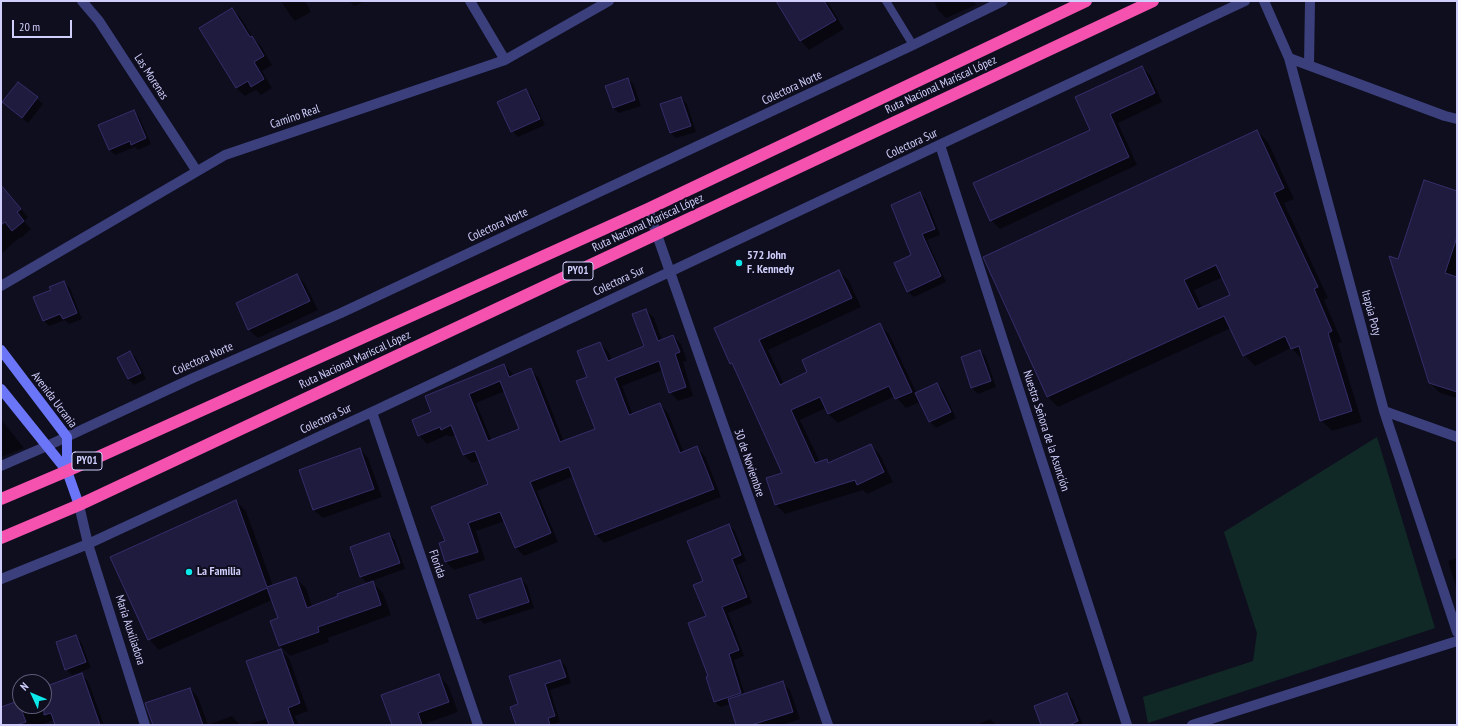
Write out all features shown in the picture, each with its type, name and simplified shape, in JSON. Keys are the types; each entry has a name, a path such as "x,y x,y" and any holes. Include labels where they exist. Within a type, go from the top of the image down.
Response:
{"highway":[{"name":"Ruta Nacional Mariscal López","path":"1,499 67,471 648,209 1086,1"},
{"name":"Ruta Nacional Mariscal López","path":"1,538 79,505 1153,1"}],"main road":[{"name":"Avenida Ucrania","path":"1,350 67,437 67,471"},
{"name":"Avenida Ucrania","path":"1,389 67,471 79,505"}],"street":[{"name":"Las Morenas","path":"82,1 100,21 196,170"},
{"path":"470,1 504,60"},
{"name":"Camino Real","path":"1,286 196,170 225,155 504,60 609,1"},
{"name":"Colectora Norte","path":"1,466 48,446 193,378 341,313 913,45 1003,1"},
{"name":"Colectora Sur","path":"1,578 88,544 1245,1"},
{"name":"Itapúa Poty","path":"1264,1 1289,58 1384,411 1457,632"},
{"path":"1309,65 1310,1"},
{"path":"1289,58 1457,120"},
{"name":"Nuestra Señora de la Asunción","path":"940,145 1127,725"},
{"name":"30 de Noviembre","path":"648,209 828,725"},
{"path":"1384,411 1457,437"},
{"name":"Florida","path":"372,412 478,725"},
{"name":"Avenida Ucrania","path":"79,505 88,544"},
{"name":"María Auxiliadora","path":"88,544 127,663 145,725"},
{"path":"1192,725 1457,641"}],"lane":[{"path":"886,1 913,45"}],"green space":[{"path":"1377,437 1435,628 1148,723 1143,697 1253,661 1257,633 1224,532"}],"building":[{"path":"776,1 824,1 836,20 800,41"},
{"path":"232,8 264,56 254,62 264,79 251,87 248,81 236,88 199,28"},
{"path":"1142,66 1155,93 1110,114 1129,157 990,221 973,183 1090,130 1075,97"},
{"path":"628,78 635,100 613,108 605,86"},
{"path":"18,82 38,97 22,118 2,102"},
{"path":"526,89 540,119 511,132 497,102"},
{"path":"681,97 691,126 670,133 660,104"},
{"path":"134,110 146,138 131,145 130,141 109,150 98,125"},
{"path":"1257,130 1284,188 1274,193 1318,287 1314,289 1332,331 1328,333 1352,411 1320,421 1299,346 1291,349 1285,336 1243,356 1224,316 1047,397 983,257","holes":["1216,265 1230,295 1198,309 1184,280"]},
{"path":"1424,180 1457,191 1457,237 1445,273 1457,277 1457,392 1429,383 1389,256 1398,259"},
{"path":"1,185 21,209 17,212 24,221 12,231 5,222 1,225"},
{"path":"920,192 935,229 922,234 941,276 907,292 894,263 911,255 891,205"},
{"path":"839,270 852,298 759,340 780,385 807,372 802,360 880,323 912,392 895,399 889,386 828,414 820,397 791,410 815,463 827,459 828,463 871,444 884,472 857,485 855,480 775,505 766,478 782,473 732,363 730,364 714,328"},
{"path":"297,274 310,301 248,330 236,303"},
{"path":"64,281 77,313 63,319 60,314 43,321 33,297 51,290 49,287"},
{"path":"646,309 658,341 673,335 680,352 675,354 686,387 669,393 659,361 615,378 629,415 660,403 680,453 697,446 714,489 595,535 569,467 530,482 551,533 515,548 500,512 468,523 478,552 445,562 439,543 445,541 431,507 488,484 475,451 463,455 451,425 441,430 440,427 418,436 412,420 431,412 425,396 504,364 509,377 531,368 560,442 595,429 576,381 587,377 577,351 600,342 608,361 644,346 632,314","holes":["500,381 519,429 488,441 469,394"]},
{"path":"980,350 991,381 971,388 961,357"},
{"path":"130,351 141,373 128,379 117,358"},
{"path":"937,383 951,412 929,422 915,393"},
{"path":"360,448 374,489 313,510 299,470"},
{"name":"La Familia","path":"236,500 267,587 296,577 307,608 338,596 337,594 373,581 381,605 318,627 319,632 279,646 270,621 278,618 267,588 148,640 110,557"},
{"path":"729,524 741,555 732,559 747,597 722,607 739,650 729,654 741,693 714,702 706,677 708,676 688,623 706,616 693,585 703,581 687,541"},
{"path":"389,533 400,563 360,577 350,547"},
{"path":"521,578 529,602 477,619 469,595"},
{"path":"76,635 86,662 65,670 56,642"},
{"path":"281,649 300,703 288,708 294,725 269,725 246,661"},
{"path":"560,660 566,677 545,684 555,716 548,718 550,725 516,725 510,707 518,704 509,676"},
{"path":"82,673 100,725 55,725 51,714 52,684"},
{"path":"439,674 449,702 418,713 422,725 392,725 381,695"},
{"path":"783,681 793,712 751,725 736,725 728,699"},
{"path":"190,688 203,725 153,725 145,703"},
{"path":"1067,693 1078,721 1069,725 1041,725 1034,706"},
{"path":"12,703 12,714 23,714 26,722 16,725 1,725 1,707"}],"place":[{"name":"572 John F. Kennedy","path":"739,263"},
{"name":"La Familia","path":"189,572"}]}
